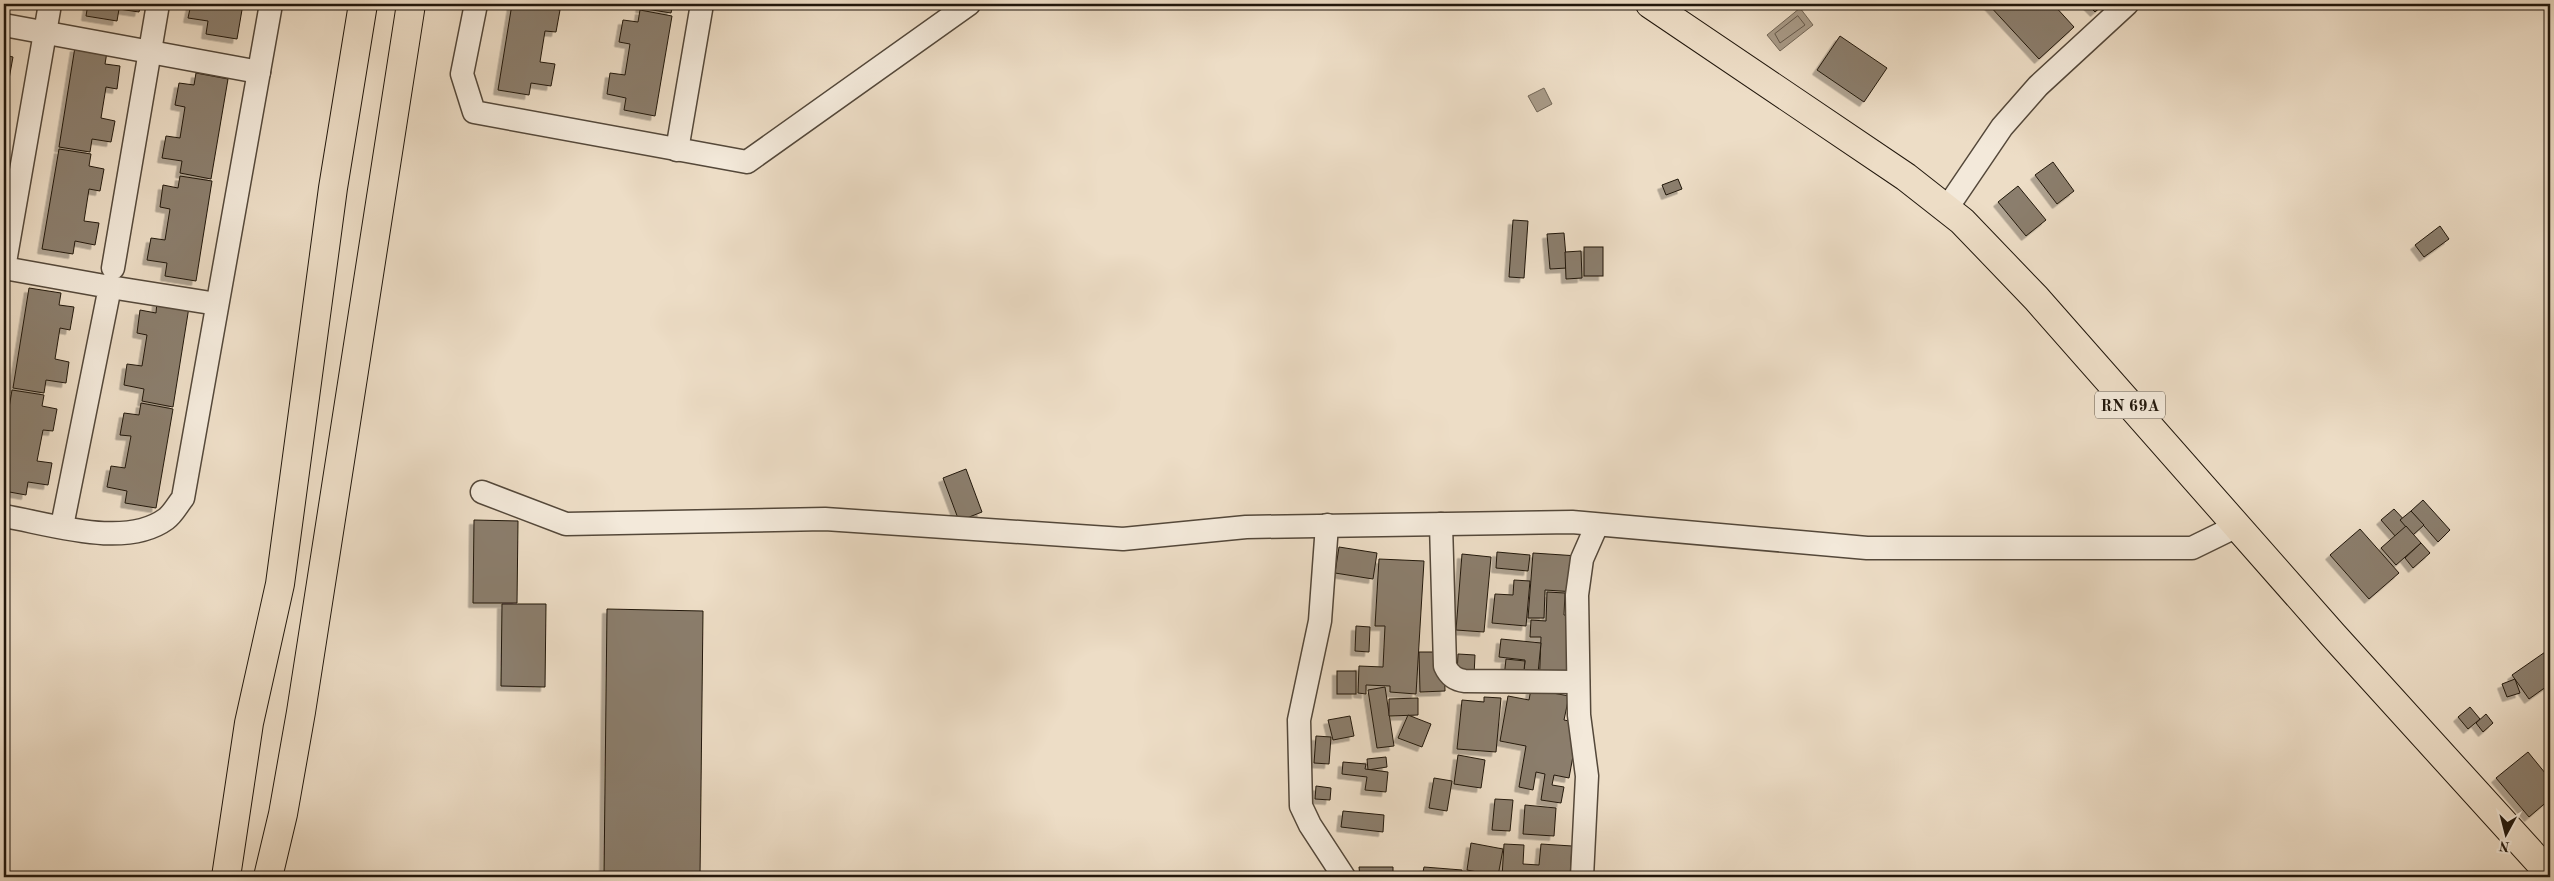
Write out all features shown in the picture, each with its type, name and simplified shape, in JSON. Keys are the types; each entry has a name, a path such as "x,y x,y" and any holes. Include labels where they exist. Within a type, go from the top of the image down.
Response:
{"main road":[{"path":"226,877 249,723 280,584 333,188 363,4"},
{"path":"268,877 283,814 301,712 411,4"},
{"name":"RN 69A","path":"1650,4 1906,177 1962,220 2036,298 2237,526 2550,874"}],"street":[{"path":"50,4 4,268 111,278 217,304"},
{"path":"62,526 111,278 158,4"},
{"path":"4,516 100,534 138,533 167,518 183,498 271,4"},
{"path":"476,4 462,74 474,112 747,162 969,4"},
{"path":"677,150 702,4"},
{"path":"1946,208 2002,127 2038,86 2127,4"},
{"path":"4,25 259,72"},
{"path":"482,492 566,524 825,519 1123,539 1246,527 1572,522 1877,548 2192,548 2237,526"},
{"path":"1441,524 1445,666 1448,672 1454,678 1465,682 1578,682"},
{"path":"1327,525 1319,628 1299,720 1301,806 1310,825 1344,877"},
{"path":"1582,877 1587,776 1579,715 1578,577 1582,559 1597,525"}],"water":[{"path":"1800,8 1813,25 1780,51 1767,35"},
{"path":"1544,88 1552,104 1537,112 1528,96"}],"building":[{"path":"88,4 141,4 139,12 119,9 117,21 86,16"},
{"path":"191,4 243,4 237,39 206,34 208,21 188,18"},
{"path":"512,4 545,4 544,7 560,10 556,32 545,31 540,62 555,64 551,86 531,83 529,95 498,90"},
{"path":"641,4 673,4 671,13 640,8"},
{"path":"1988,4 2053,4 2074,27 2039,59"},
{"path":"2087,4 2104,4 2095,12"},
{"path":"640,10 672,16 655,116 624,110 626,98 607,94 610,73 625,75 630,44 619,42 623,20 638,22"},
{"path":"1840,36 1887,68 1864,102 1817,70"},
{"path":"75,47 107,52 105,64 120,66 117,89 106,87 101,118 115,121 111,142 92,139 90,152 59,147"},
{"path":"4,55 13,57 9,79 4,78"},
{"path":"196,73 228,79 211,179 180,173 182,161 162,158 166,136 180,138 185,107 175,105 179,83 194,85"},
{"path":"59,149 91,154 89,166 104,169 100,191 89,189 84,221 99,223 95,245 75,241 73,254 42,249"},
{"path":"2053,162 2074,191 2057,204 2035,175"},
{"path":"180,176 212,181 196,281 165,276 167,263 147,260 151,238 165,240 170,209 160,207 163,185 178,188"},
{"path":"1678,179 1682,189 1666,195 1662,185"},
{"path":"2018,186 2046,220 2026,236 1998,202"},
{"path":"1513,220 1528,221 1524,278 1509,277"},
{"path":"2440,226 2449,239 2424,257 2415,245"},
{"path":"1564,233 1567,268 1550,269 1547,234"},
{"path":"1584,247 1603,247 1603,276 1584,276"},
{"path":"1581,251 1582,278 1566,279 1565,252"},
{"path":"29,288 61,293 59,305 74,307 70,330 60,328 55,359 69,362 66,383 46,380 44,393 13,388"},
{"path":"157,302 189,307 173,407 142,401 144,389 124,385 127,364 142,366 147,335 137,333 140,310 156,313"},
{"path":"12,390 44,395 42,406 57,409 53,431 43,430 37,461 52,463 48,485 28,482 26,495 4,491 4,438"},
{"path":"141,403 173,409 156,508 125,503 127,491 107,487 111,466 125,468 131,436 120,435 124,413 139,415"},
{"path":"966,469 982,512 959,521 943,478"},
{"path":"2423,500 2450,530 2438,542 2411,511"},
{"path":"2394,509 2409,525 2396,537 2381,520"},
{"path":"2411,511 2424,525 2413,535 2400,520"},
{"path":"474,520 518,521 517,603 473,603"},
{"path":"2406,526 2421,543 2396,565 2381,548"},
{"path":"2360,529 2399,573 2369,599 2330,555"},
{"path":"2421,543 2430,553 2413,568 2405,558"},
{"path":"1339,547 1377,553 1373,579 1335,573"},
{"path":"1497,552 1530,555 1528,571 1496,568"},
{"path":"1533,553 1578,556 1576,592 1545,590 1544,618 1528,618"},
{"path":"1462,554 1491,557 1484,632 1456,630"},
{"path":"1379,559 1424,561 1416,694 1390,692 1390,686 1366,685 1366,694 1358,693 1359,666 1383,667 1385,626 1375,626"},
{"path":"1514,580 1530,581 1526,626 1492,623 1495,594 1513,595"},
{"path":"1547,592 1565,593 1564,615 1573,615 1571,683 1539,691 1541,637 1530,637 1531,620 1546,621"},
{"path":"502,604 546,604 545,687 501,686"},
{"path":"607,609 703,611 700,877 604,877"},
{"path":"1356,626 1370,627 1369,652 1355,651"},
{"path":"1501,639 1541,643 1538,673 1524,672 1525,660 1499,657"},
{"path":"2548,650 2550,653 2550,684 2529,699 2512,675"},
{"path":"1419,652 1444,652 1445,691 1420,692"},
{"path":"1458,654 1475,655 1474,676 1457,674"},
{"path":"1506,659 1525,661 1522,688 1503,687"},
{"path":"1337,671 1356,671 1356,694 1337,694"},
{"path":"2515,679 2520,693 2507,697 2502,684"},
{"path":"1385,687 1394,746 1377,748 1368,690"},
{"path":"1531,689 1569,696 1564,720 1579,723 1569,778 1554,775 1552,785 1564,787 1561,803 1541,800 1545,774 1536,772 1533,790 1519,787 1526,746 1500,741 1508,696 1529,700"},
{"path":"1484,697 1501,698 1496,752 1457,749 1462,700 1484,702"},
{"path":"1418,698 1418,715 1389,716 1389,699"},
{"path":"2470,707 2480,719 2468,729 2458,717"},
{"path":"2486,714 2493,723 2483,732 2476,723"},
{"path":"1408,715 1431,724 1422,747 1398,738"},
{"path":"1350,716 1354,736 1333,740 1328,720"},
{"path":"1316,736 1331,737 1329,764 1314,763"},
{"path":"2528,752 2550,779 2550,799 2529,817 2496,778"},
{"path":"1458,755 1485,760 1481,788 1454,784"},
{"path":"1386,757 1387,767 1368,770 1367,759"},
{"path":"1343,762 1366,764 1365,769 1388,772 1386,792 1365,790 1367,777 1342,774"},
{"path":"1434,778 1452,781 1447,811 1429,808"},
{"path":"1316,786 1331,788 1330,800 1315,799"},
{"path":"1495,799 1513,800 1510,831 1492,830"},
{"path":"1525,805 1556,808 1554,836 1523,834"},
{"path":"1343,811 1384,815 1383,832 1341,827"},
{"path":"1471,843 1503,849 1498,876 1467,870"},
{"path":"1504,844 1524,845 1523,864 1539,865 1541,844 1572,846 1570,877 1502,877"},
{"path":"1359,867 1393,867 1393,877 1360,877"},
{"path":"1424,867 1462,870 1461,877 1422,877"}]}
